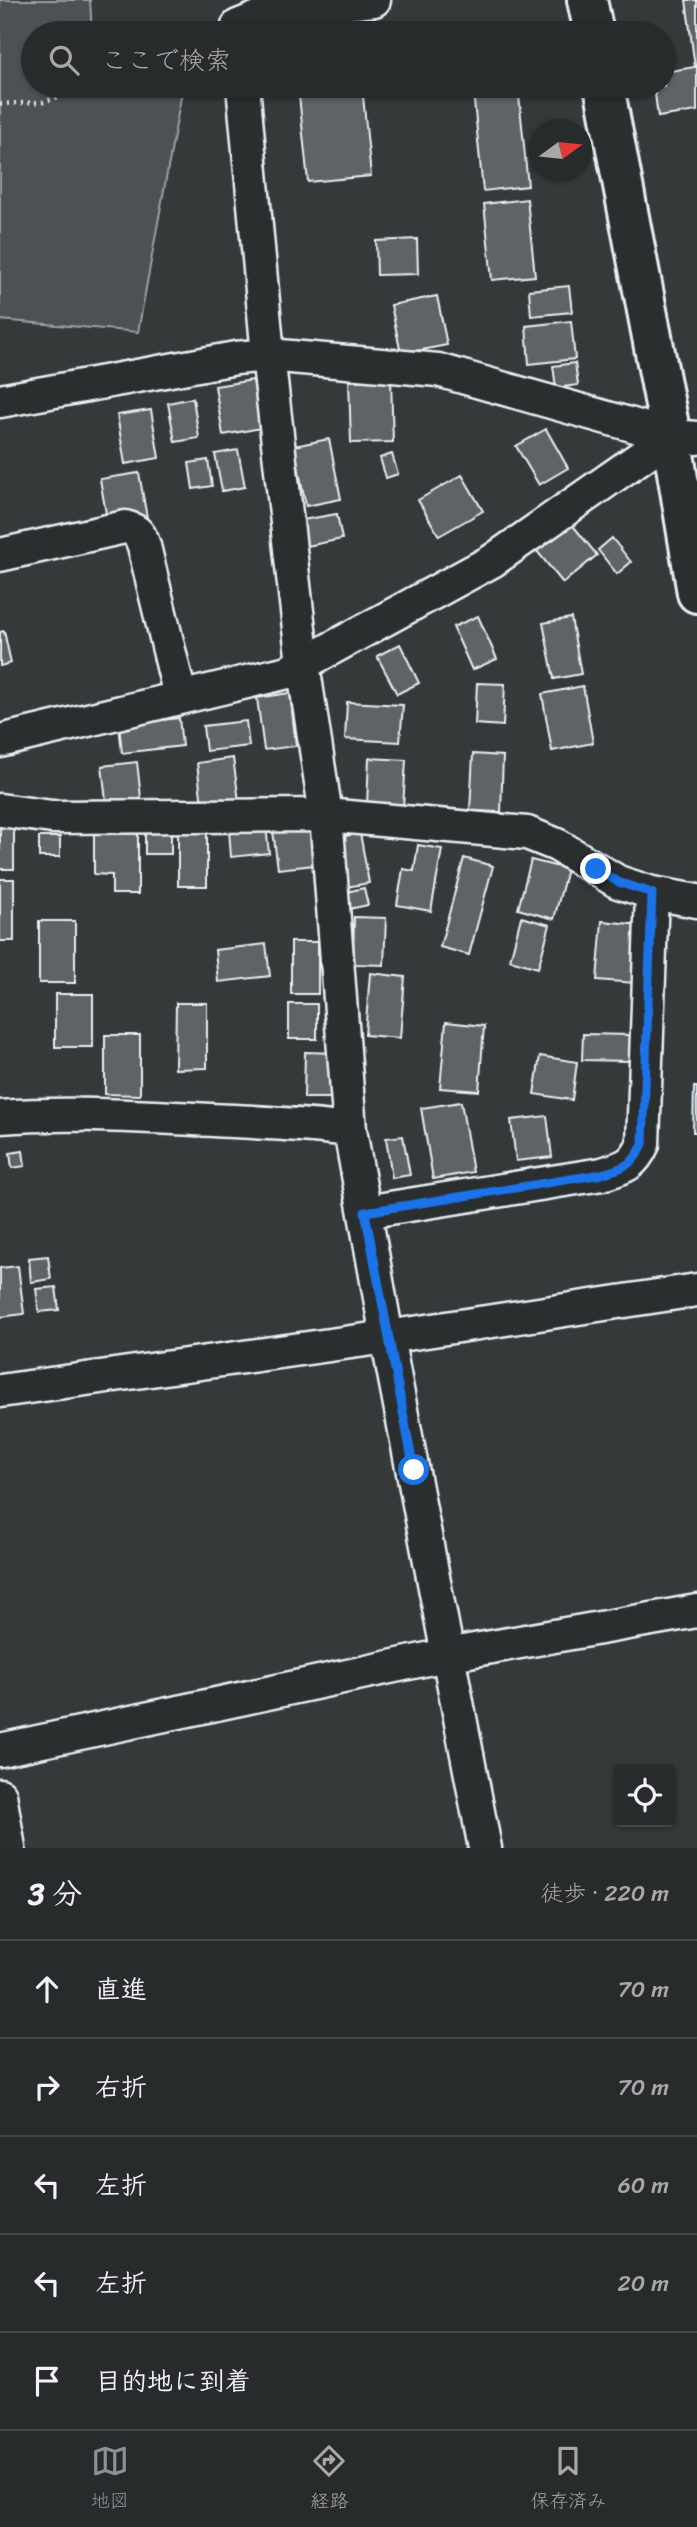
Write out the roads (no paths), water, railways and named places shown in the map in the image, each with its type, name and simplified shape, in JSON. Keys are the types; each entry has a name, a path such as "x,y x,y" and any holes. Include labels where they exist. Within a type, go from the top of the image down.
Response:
{"street":[{"path":"237,20 278,10 374,0"},
{"path":"587,0 591,21"},
{"path":"244,98 268,355 303,664 326,815 350,1130 446,1655 485,1848"},
{"path":"607,98 684,437 697,593"},
{"path":"0,401 236,358 268,355 438,370 684,437"},
{"path":"0,741 288,672 492,561 684,437"},
{"path":"0,555 125,527 134,529 141,535 180,696"},
{"path":"0,810 52,817 326,815 527,833 557,845 618,882 652,893 697,901"},
{"path":"365,1212 602,1174 623,1168 636,1159 643,1144 652,893"},
{"path":"0,1117 103,1114 312,1125 350,1130"},
{"path":"0,1391 697,1290"},
{"path":"0,1750 446,1655 697,1611"},
{"path":"0,1795 9,1848"}]}
